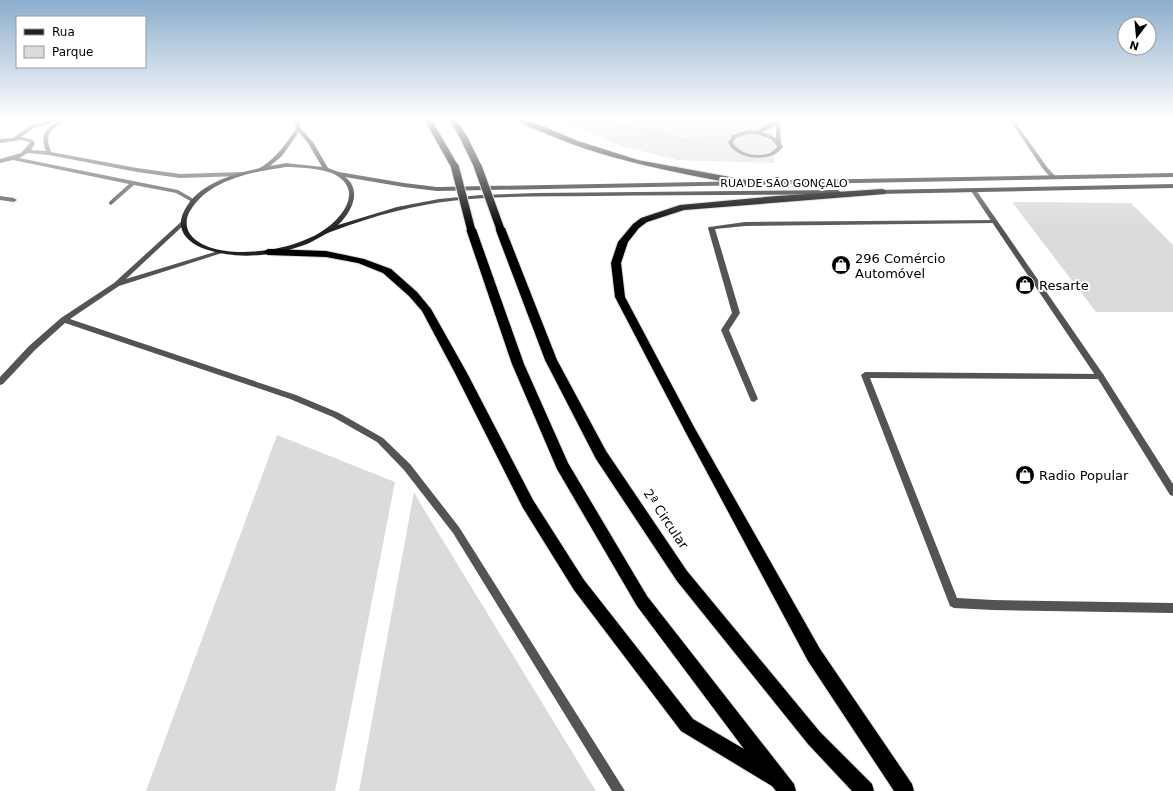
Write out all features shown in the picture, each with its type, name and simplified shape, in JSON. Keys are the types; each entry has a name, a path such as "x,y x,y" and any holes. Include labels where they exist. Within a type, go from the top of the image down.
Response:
{"highway":[{"path":"449,156 455,167 471,229 518,364 562,465 642,601 782,785"},
{"name":"2ª Circular","path":"473,156 526,298 551,360 602,455 682,576 814,738 864,791"},
{"path":"616,156 672,170 752,184"},
{"path":"882,192 683,206 644,220 636,226 623,242 616,263 620,297 693,437 814,656 905,791"},
{"path":"268,252 326,254 361,261 387,271 414,294 426,309 458,367 528,504 584,591 687,725 782,785"}],"main road":[{"path":"264,168 279,156"},
{"path":"318,156 326,169"},
{"name":"RUA DE SÃO GONÇALO","path":"194,201 207,190 222,181 264,168 286,165 326,169 339,174 404,186 437,189 1173,175"},
{"path":"194,201 188,208 184,222 186,232 192,241 204,248 220,252 243,254 268,252 304,242 328,230 343,218 351,205 353,193 349,183 339,174"},
{"name":"RUA DE SÃO GONÇALO","path":"328,230 397,209 439,201 536,195 974,191 1173,186"}],"street":[{"path":"0,161 16,156"},
{"path":"64,156 137,170 180,176 241,174"},
{"path":"1037,156 1054,178"},
{"path":"12,158 178,192 194,201"},
{"path":"111,203 133,183"},
{"path":"974,191 1100,376 1173,492"},
{"path":"0,198 14,200"},
{"path":"0,382 32,348 64,320 116,285 184,222"},
{"path":"754,399 725,330 736,313 710,228 745,224 995,222"},
{"path":"116,285 220,252"},
{"path":"64,320 293,397 336,415 380,440 407,467 456,530 619,791"},
{"path":"1100,376 864,375 954,603 993,606 1173,608"}],"green space":[{"path":"661,156 775,156 775,163 678,160"},
{"path":"1012,202 1131,203 1173,245 1173,312 1096,312"},
{"path":"277,435 395,482 335,791 146,791"},
{"path":"414,492 420,503 596,791 359,791"}],"place":[{"name":"296 Comércio Automóvel","path":"841,265"},
{"name":"Resarte","path":"1025,285"},
{"name":"Radio Popular","path":"1025,475"}]}
